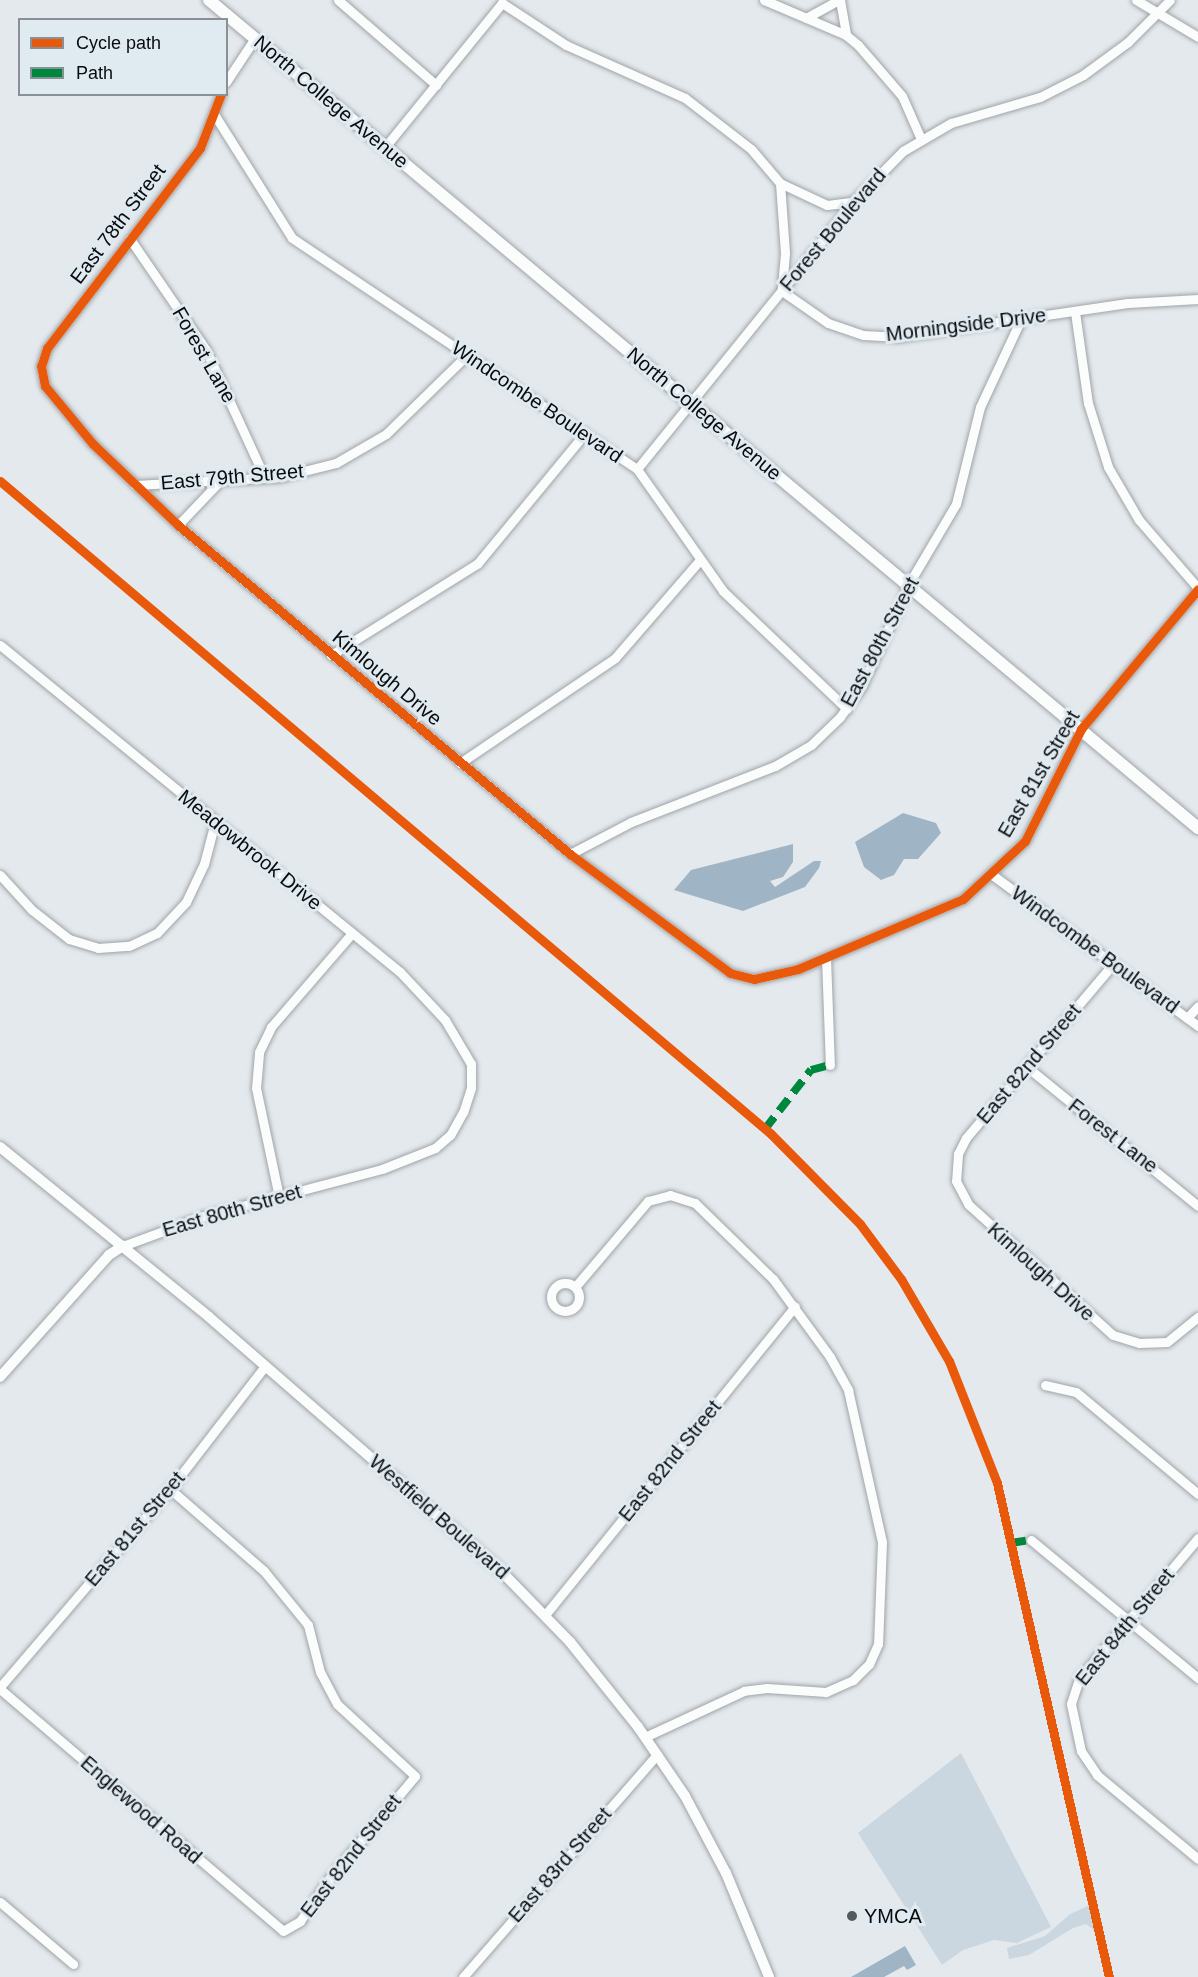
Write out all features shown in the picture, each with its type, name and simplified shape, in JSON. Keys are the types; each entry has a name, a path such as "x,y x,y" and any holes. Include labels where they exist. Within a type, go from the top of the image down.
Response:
{"main road":[{"name":"North College Avenue","path":"209,0 1198,828"}],"street":[{"path":"338,0 436,85"},
{"path":"764,0 846,35 898,91 921,139"},
{"path":"806,18 839,0 846,35"},
{"path":"1136,0 1198,37"},
{"name":"Forest Boulevard","path":"637,469 688,401 782,291 853,202 921,139 951,123 1067,84 1115,53 1170,0"},
{"path":"385,147 502,3 566,45 689,100 747,146 780,183 827,205 853,202"},
{"path":"228,79 255,38"},
{"name":"East 78th Street","path":"41,373 47,348 200,148 220,96"},
{"name":"Windcombe Boulevard","path":"214,114 292,238 637,469 699,561 734,603 847,709"},
{"path":"780,183 785,253 782,291"},
{"name":"Forest Lane","path":"130,239 206,350 265,478"},
{"name":"Morningside Drive","path":"782,291 819,319 871,336 910,336 1075,312 1198,299"},
{"path":"1075,312 1088,403 1108,467 1139,520 1198,588"},
{"name":"East 80th Street","path":"570,854 631,822 784,761 819,739 847,709 909,587 956,504 980,407 1021,319"},
{"name":"East 79th Street","path":"135,485 265,478 325,467 364,450 392,429 467,356"},
{"name":"Kimlough Drive","path":"41,373 45,386 72,422 178,525 570,854 742,978"},
{"path":"331,655 478,563 585,433"},
{"path":"178,525 219,482"},
{"path":"460,763 615,658 699,561"},
{"name":"East 81st Street","path":"742,978 761,978 826,958 942,911 992,874 1031,831 1081,729 1198,588"},
{"name":"Meadowbrook Drive","path":"0,645 406,978 440,1014 466,1052 472,1077"},
{"path":"0,875 28,907 69,939 99,948 129,946 157,933 186,902 204,864 215,822"},
{"name":"Windcombe Boulevard","path":"992,874 1198,1026"},
{"path":"279,1197 256,1088 259,1052 271,1028 352,933"},
{"path":"826,958 830,1065"},
{"name":"East 82nd Street","path":"955,1169 966,1138 1113,964"},
{"path":"1187,1018 1198,1006"},
{"name":"Forest Lane","path":"1027,1067 1198,1206"},
{"name":"East 80th Street","path":"0,1377 123,1245 191,1220 382,1169 435,1148 456,1125 472,1077"},
{"name":"Westfield Boulevard","path":"0,1148 123,1245 265,1366 486,1557 545,1615 645,1737 657,1755 723,1866 769,1977"},
{"name":"Kimlough Drive","path":"955,1169 958,1188 969,1205 1099,1324 1127,1341 1154,1344 1178,1336 1198,1317"},
{"path":"575,1287 640,1208 667,1195 683,1197 699,1207 749,1254 795,1306 848,1390 871,1481 884,1572 876,1653 862,1673 841,1687 826,1692 767,1688 744,1691 645,1737"},
{"name":"East 82nd Street","path":"545,1615 795,1306"},
{"name":"East 81st Street","path":"0,1688 170,1490 265,1366"},
{"path":"1045,1385 1076,1392 1198,1494"},
{"name":"East 82nd Street","path":"170,1490 264,1571 310,1628 320,1672 337,1704 415,1776 329,1878 300,1921 283,1931"},
{"name":"East 84th Street","path":"1198,1538 1130,1621 1079,1678 1073,1692 1072,1712 1084,1757 1097,1775 1198,1859"},
{"path":"1031,1540 1198,1678"},
{"name":"Englewood Road","path":"0,1688 283,1931"},
{"name":"East 83rd Street","path":"463,1977 657,1755"},
{"path":"0,1902 74,1964"}],"shaded area":[{"path":"961,1753 1051,1927 1017,1943 994,1940 963,1950 942,1965 858,1833"},
{"path":"1090,1905 1096,1932 1086,1924 1073,1928 1029,1955 1009,1959 1007,1948 1045,1936 1070,1914"}],"water":[{"path":"903,813 936,823 941,833 918,859 904,859 894,875 881,880 864,867 855,842"},
{"path":"793,844 793,862 783,877 770,881 775,887 814,861 821,861 819,868 805,887 743,911 674,890 691,870"},
{"path":"905,1946 916,1965 907,1970 904,1966 884,1977 851,1977"}],"marked path":[{"path":"765,1129 811,1070 830,1065"},
{"path":"1011,1543 1031,1540"}],"cycle path":[{"path":"220,96 200,148 47,348 41,366 45,386 93,444 178,525 570,854 730,973 754,979 798,969 963,899 1025,841 1081,729 1198,589"},
{"path":"0,481 771,1134 860,1224 901,1279 949,1361 997,1483 1109,1977"}],"place":[{"name":"YMCA","path":"852,1916"}]}
